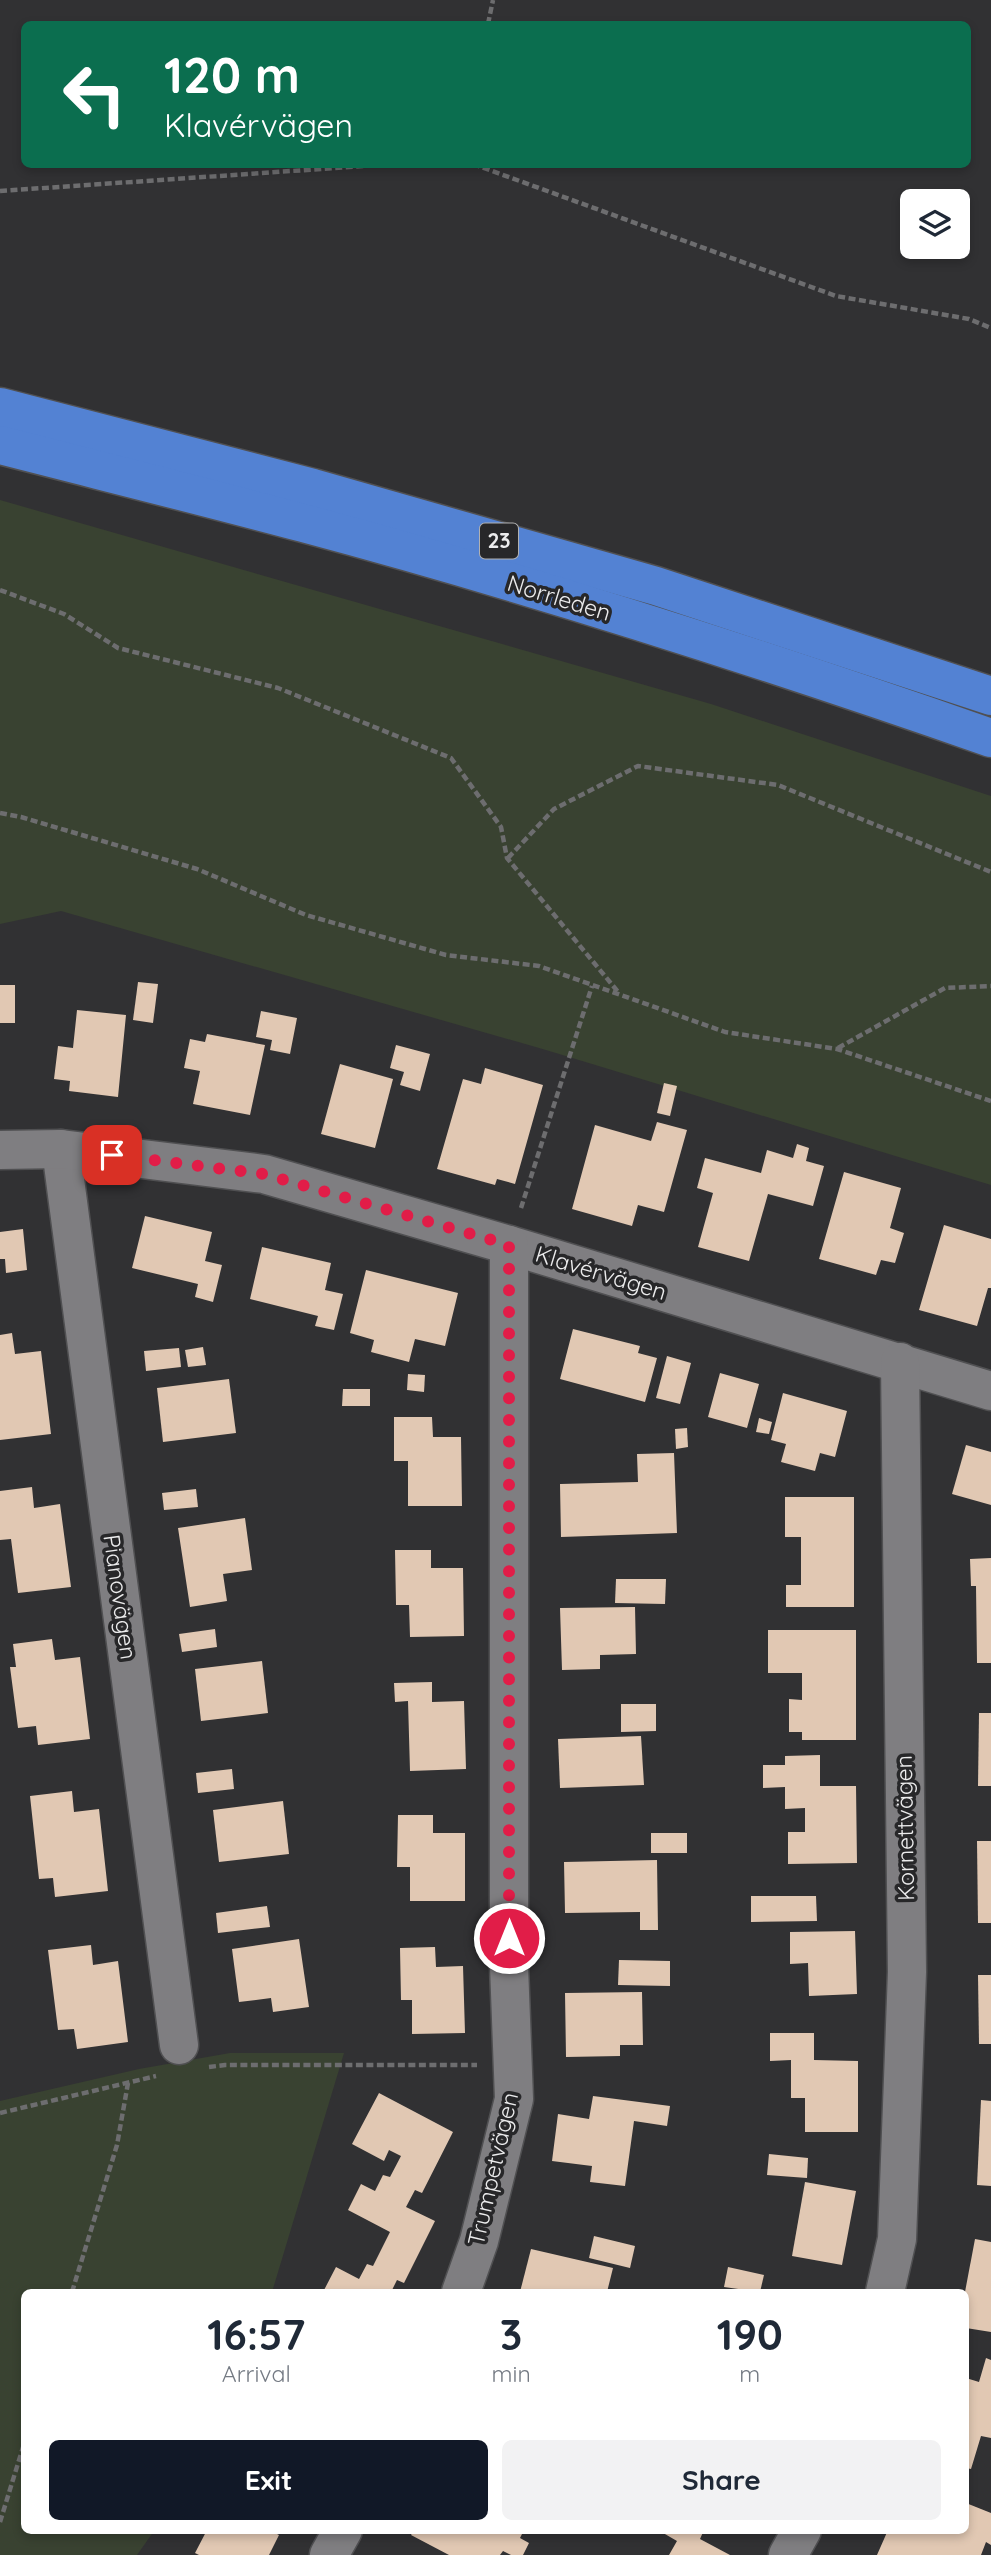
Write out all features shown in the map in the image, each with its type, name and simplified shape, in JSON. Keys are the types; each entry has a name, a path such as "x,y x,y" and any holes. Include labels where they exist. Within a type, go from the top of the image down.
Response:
{"highway":[{"name":"Norrleden","path":"0,407 313,488 643,583 991,696"},
{"name":"Norrleden","path":"0,445 396,549 644,623 859,692 991,738"}],"street":[{"name":"Klavérvägen","path":"0,1150 61,1149 264,1174 991,1391"},
{"name":"Pianovägen","path":"61,1149 182,2062"},
{"name":"Trumpetvägen","path":"462,2289 479,2241 514,2099 509,1966 509,1245"},
{"name":"Kornettvägen","path":"887,2289 897,2239 907,1972 900,1362"},
{"path":"329,2555 341,2534"},
{"path":"788,2555 800,2534"}],"path":[{"path":"489,21 493,0"},
{"path":"0,191 323,168"},
{"path":"484,168 836,296 969,319 991,328"},
{"path":"0,590 64,614 118,648 278,688 451,758 501,827 507,858 620,994"},
{"path":"507,858 554,810 638,766 778,785 991,873"},
{"path":"0,813 197,869 306,915 446,955 539,965 725,1032 838,1049 991,1101"},
{"path":"509,1245 592,986"},
{"path":"838,1049 945,988 991,986"},
{"path":"0,2113 128,2083 182,2062 225,2065 513,2066"},
{"path":"73,2289 117,2145 128,2083"},
{"path":"0,2522 21,2454"}],"green space":[{"path":"0,500 711,704 991,796 991,1185 546,1050 61,911 0,924"},
{"path":"230,2053 344,2053 273,2289 21,2289 21,2534 152,2534 137,2555 0,2555 0,2101 139,2069"}],"building":[{"path":"138,982 158,984 153,1023 133,1020"},
{"path":"0,985 15,985 15,1023 0,1023"},
{"path":"77,1010 126,1015 118,1097 69,1091 70,1081 54,1079 58,1046 73,1048"},
{"path":"261,1011 297,1018 290,1054 270,1050 272,1040 256,1037"},
{"path":"207,1034 265,1045 250,1115 193,1104 200,1071 184,1068 190,1039 205,1042"},
{"path":"396,1045 430,1054 420,1091 400,1085 404,1072 390,1068"},
{"path":"340,1064 393,1079 375,1148 321,1134"},
{"path":"485,1068 543,1085 515,1184 497,1179 495,1185 437,1169 463,1079 481,1084"},
{"path":"664,1083 677,1086 670,1116 657,1113"},
{"path":"657,1122 687,1130 664,1212 638,1205 632,1226 572,1209 595,1125 651,1141"},
{"path":"797,1144 809,1148 806,1161 824,1166 813,1206 768,1194 749,1261 698,1247 713,1193 697,1188 705,1158 761,1173 767,1150 793,1158"},
{"path":"844,1172 901,1188 890,1228 904,1233 895,1263 881,1260 876,1275 819,1259"},
{"path":"145,1216 212,1232 205,1261 222,1265 213,1302 195,1297 198,1284 132,1268"},
{"path":"944,1225 991,1239 991,1288 988,1288 977,1326 919,1310"},
{"path":"23,1229 27,1270 6,1273 5,1259 0,1259 0,1232"},
{"path":"262,1247 331,1263 325,1290 343,1294 334,1330 315,1326 318,1316 250,1299"},
{"path":"366,1270 458,1293 445,1346 415,1339 409,1362 371,1352 374,1340 350,1333"},
{"path":"573,1329 640,1346 638,1353 657,1358 645,1402 560,1379"},
{"path":"12,1333 15,1354 41,1351 51,1434 0,1440 0,1335"},
{"path":"203,1347 206,1365 188,1367 185,1350"},
{"path":"179,1348 181,1367 146,1371 144,1351"},
{"path":"667,1356 691,1363 680,1404 656,1398"},
{"path":"720,1373 759,1384 747,1428 708,1417"},
{"path":"408,1374 425,1375 424,1392 407,1390"},
{"path":"229,1379 236,1433 163,1442 157,1388"},
{"path":"343,1389 370,1389 370,1406 342,1406"},
{"path":"783,1393 847,1411 835,1457 820,1453 815,1471 781,1462 786,1444 771,1440"},
{"path":"394,1417 432,1417 433,1437 461,1437 462,1506 408,1506 408,1461 394,1461"},
{"path":"759,1418 772,1422 769,1434 756,1432"},
{"path":"687,1428 688,1447 676,1449 675,1429"},
{"path":"966,1445 991,1452 991,1505 952,1494"},
{"path":"674,1453 677,1533 561,1537 560,1484 638,1482 637,1454"},
{"path":"32,1487 34,1508 60,1504 71,1587 18,1593 11,1539 0,1540 0,1491"},
{"path":"196,1489 198,1507 164,1510 162,1493"},
{"path":"785,1497 854,1497 854,1607 786,1607 786,1585 801,1585 801,1537 785,1537"},
{"path":"245,1518 252,1570 223,1574 227,1601 190,1607 178,1528"},
{"path":"395,1550 431,1550 431,1568 463,1568 464,1636 410,1637 409,1605 396,1605"},
{"path":"991,1558 991,1663 977,1663 976,1586 971,1586 970,1559"},
{"path":"616,1579 666,1579 665,1604 615,1603"},
{"path":"635,1607 636,1654 600,1655 600,1669 562,1670 560,1608"},
{"path":"215,1629 217,1647 182,1652 179,1634"},
{"path":"768,1630 856,1630 856,1740 802,1740 802,1732 789,1732 789,1699 802,1700 802,1673 768,1673"},
{"path":"52,1639 55,1660 80,1657 90,1739 38,1745 36,1726 18,1728 10,1667 16,1667 13,1644"},
{"path":"262,1661 268,1713 201,1721 195,1669"},
{"path":"432,1682 432,1702 464,1701 466,1769 410,1771 408,1701 395,1702 394,1683"},
{"path":"621,1704 656,1704 656,1731 621,1732"},
{"path":"979,1713 991,1713 991,1786 978,1786"},
{"path":"641,1736 644,1785 560,1788 558,1739"},
{"path":"820,1755 820,1786 856,1786 857,1863 788,1864 788,1832 805,1832 805,1808 785,1809 785,1787 763,1788 763,1765 785,1765 785,1756"},
{"path":"232,1769 234,1789 198,1793 196,1773"},
{"path":"72,1791 74,1812 99,1809 108,1891 55,1897 53,1878 39,1879 30,1796"},
{"path":"283,1801 289,1854 219,1862 213,1810"},
{"path":"398,1815 433,1815 433,1833 465,1833 465,1901 410,1901 410,1867 397,1867"},
{"path":"651,1833 687,1833 687,1853 651,1853"},
{"path":"977,1841 991,1841 991,1923 978,1923"},
{"path":"657,1860 658,1930 640,1930 640,1912 565,1913 564,1862"},
{"path":"751,1896 816,1896 817,1921 751,1922"},
{"path":"267,1906 270,1927 218,1933 216,1913"},
{"path":"855,1931 857,1994 809,1996 808,1963 790,1964 790,1932"},
{"path":"299,1939 309,2007 273,2012 271,1998 239,2002 232,1949"},
{"path":"91,1945 93,1965 118,1961 128,2042 77,2049 74,2029 58,2030 48,1950"},
{"path":"435,1947 436,1967 463,1966 465,2033 412,2034 412,2000 401,2000 400,1948"},
{"path":"619,1960 670,1961 670,1986 618,1985"},
{"path":"978,1975 991,1975 991,2044 979,2044"},
{"path":"642,1992 643,2045 620,2045 620,2056 566,2057 565,1993"},
{"path":"770,2033 814,2033 814,2060 858,2061 858,2132 805,2132 805,2098 791,2098 791,2060 770,2061"},
{"path":"379,2093 453,2132 422,2193 415,2190 406,2207 435,2221 404,2283 397,2280 392,2289 325,2289 336,2267 359,2279 367,2264 373,2266 390,2232 348,2210 361,2184 375,2191 383,2175 390,2177 401,2156 389,2150 384,2161 352,2144"},
{"path":"593,2096 670,2106 667,2126 634,2121 625,2186 590,2182 592,2166 552,2161 558,2114 589,2119"},
{"path":"981,2100 991,2101 991,2186 977,2185"},
{"path":"769,2154 808,2158 807,2178 767,2175"},
{"path":"805,2182 856,2191 842,2265 792,2256"},
{"path":"594,2236 635,2246 630,2268 589,2258"},
{"path":"975,2239 991,2242 991,2332 969,2328 969,2289 966,2289"},
{"path":"531,2249 613,2268 608,2289 521,2289"},
{"path":"728,2267 764,2275 761,2289 724,2287"},
{"path":"986,2358 991,2360 991,2438 981,2436 971,2469 969,2379 979,2382"},
{"path":"969,2504 991,2513 991,2545 986,2542 981,2555 877,2555 886,2534 969,2534"},
{"path":"205,2534 279,2535 269,2555 195,2553"},
{"path":"522,2534 520,2538 529,2543 523,2555 511,2555 503,2551 500,2555 449,2555 411,2535"},
{"path":"665,2534 702,2534 700,2539 730,2555 669,2555 677,2541"}],"route":[{"path":"112,1155 264,1174 509,1245 509,1938"}]}
